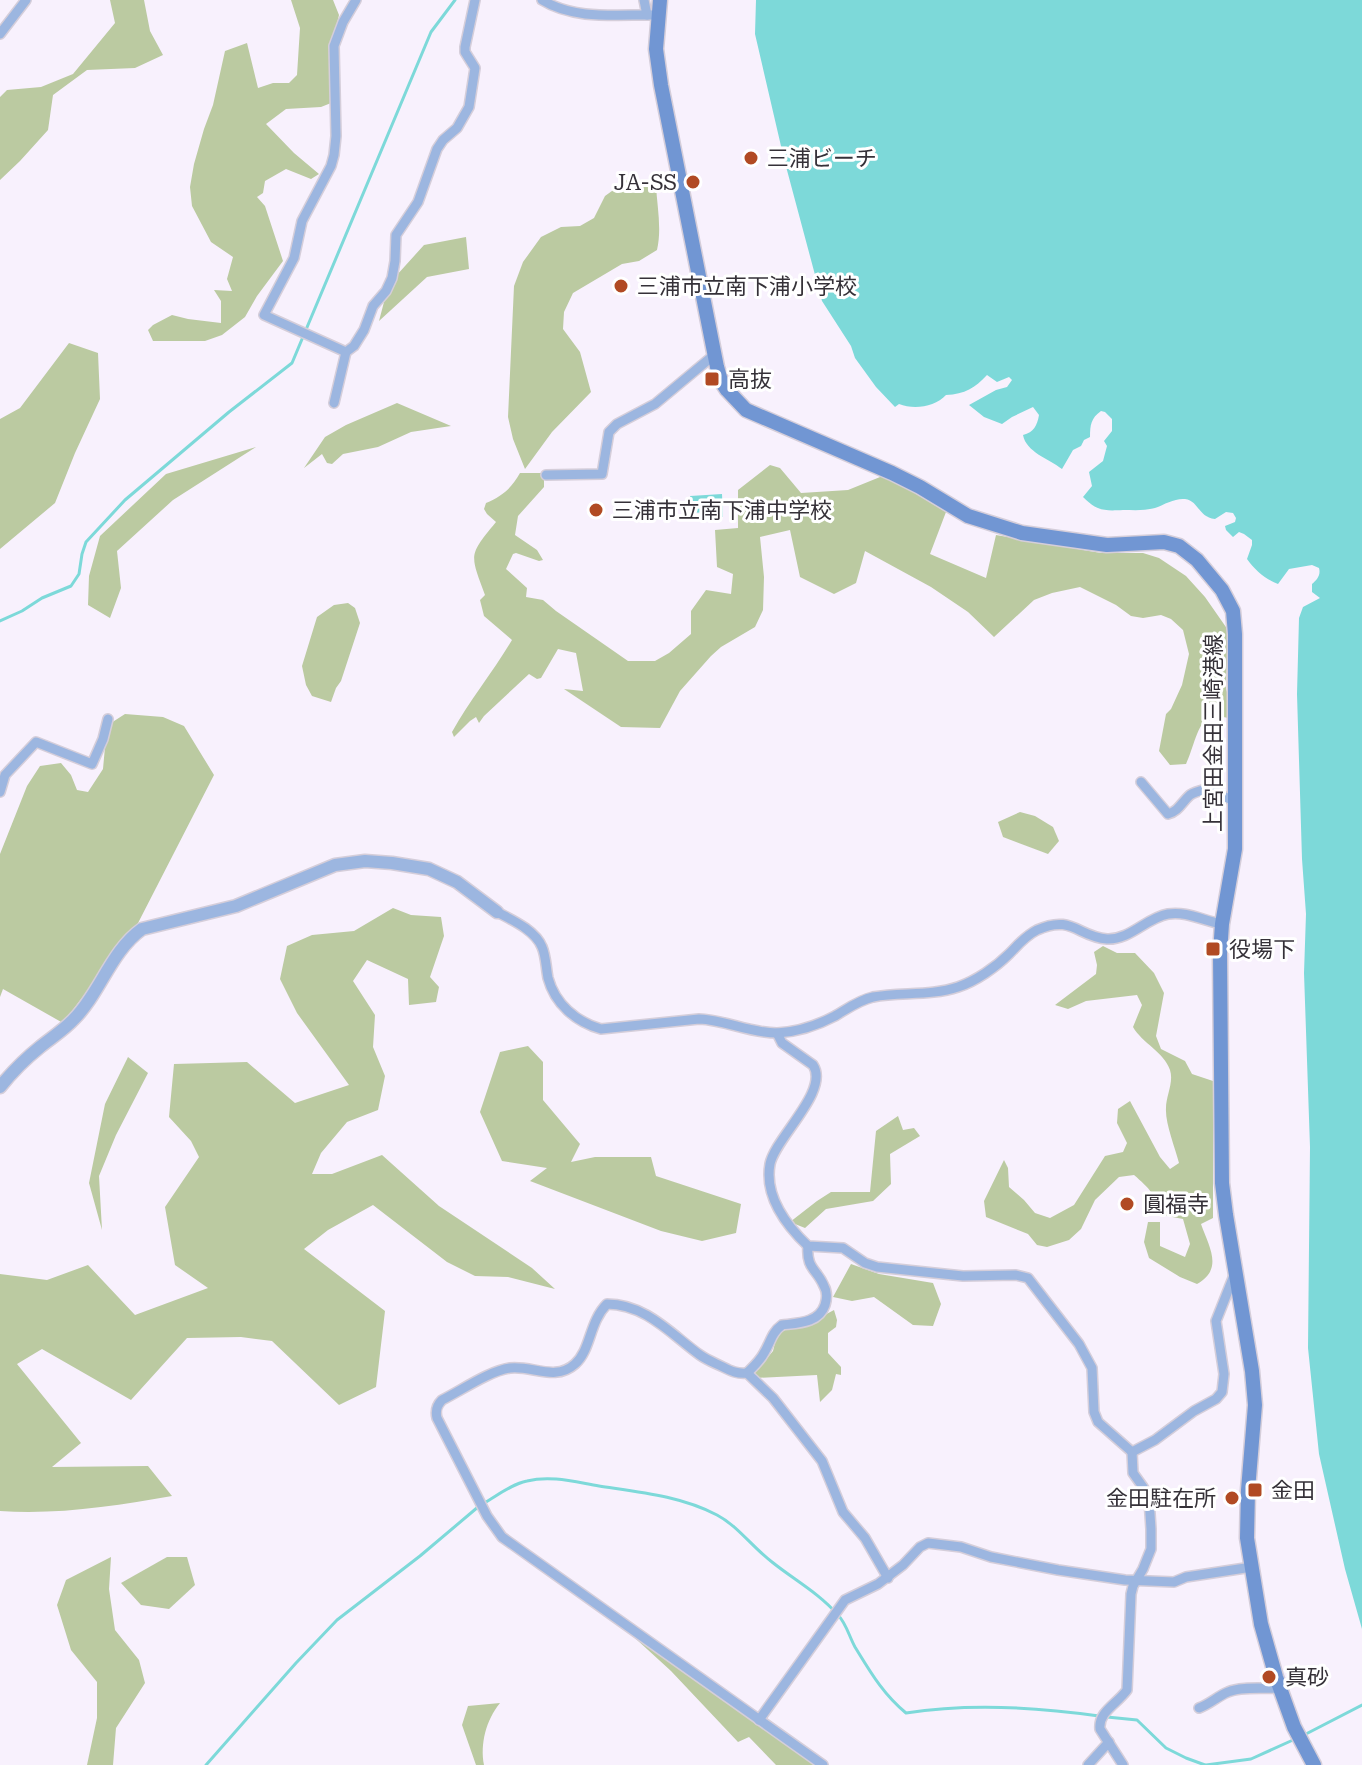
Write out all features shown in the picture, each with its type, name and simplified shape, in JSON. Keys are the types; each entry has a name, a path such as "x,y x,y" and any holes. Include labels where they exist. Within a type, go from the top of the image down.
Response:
{"main road":[{"name":"上宮田金田三崎港線","path":"655,10 660,77 714,355 721,381 737,402 746,410 892,473 968,516 1022,533 1107,545 1164,542 1179,546 1222,590 1233,611 1236,802 1233,871 1222,924 1220,953 1221,1168 1255,1405 1246,1513 1247,1538 1261,1624 1280,1688 1314,1765"}],"street":[{"path":"0,34 26,0"},
{"path":"346,352 264,315 294,258 302,221 334,155 334,46 356,0"},
{"path":"334,403 346,352 354,346 373,306 389,286 395,261 396,235 418,202 437,149 457,128 469,107 475,68 465,47 475,0"},
{"path":"542,0 566,10 605,15 655,10"},
{"path":"644,0 655,10"},
{"path":"546,475 602,474 609,432 617,424 655,404 714,355"},
{"path":"0,792 5,775 36,742 92,764 108,719"},
{"path":"1141,782 1168,814 1178,809 1193,792 1211,788 1236,802"},
{"path":"0,1087 37,1049 74,1020 119,954 142,929 236,906 335,865 365,861 392,863 429,869 457,882 539,942 558,1000 585,1025 601,1029 699,1019 747,1030 777,1033 798,1030 832,1018 874,997 962,986 996,966 1023,939 1050,926 1071,926 1106,939 1131,933 1147,922 1172,913 1222,924"},
{"path":"777,1033 782,1043 816,1070 813,1091 774,1153 769,1169 771,1187 782,1216 808,1246 809,1263 824,1284 824,1307 820,1314 777,1328 762,1357 747,1373 739,1374 704,1358 654,1318 607,1304 596,1318 582,1356 572,1367 548,1373 517,1368 501,1370 442,1400 435,1412 481,1506 502,1537 823,1765"},
{"path":"808,1246 843,1248 865,1263 889,1270 1028,1278 1079,1344 1092,1368 1094,1412 1098,1422 1132,1452 1133,1473 1149,1499 1151,1549 1131,1594 1127,1690 1103,1713 1098,1724 1123,1765"},
{"path":"1132,1452 1155,1440 1222,1392 1224,1374 1216,1321 1235,1272"},
{"path":"747,1373 773,1398 822,1461 848,1521 865,1538 888,1578"},
{"path":"759,1720 845,1600 888,1578 928,1543 961,1547 991,1557 1058,1570 1125,1580 1174,1582 1186,1577 1252,1567"},
{"path":"1199,1708 1240,1689 1280,1688"},
{"path":"1088,1765 1109,1742"}],"green space":[{"path":"110,0 144,0 150,31 163,55 135,68 87,70 53,95 48,130 0,180 0,97 7,90 41,87 73,74 115,23"},
{"path":"291,0 333,0 339,15 330,54 331,103 321,107 286,109 266,124 319,174 311,179 286,169 265,181 263,193 257,197 265,206 283,261 245,317 222,335 205,341 153,341 148,330 172,315 221,323 221,301 214,290 232,291 227,279 233,257 211,242 192,206 190,187 194,164 213,105 225,51 247,43 258,88 273,83 289,83 297,75 300,28"},
{"path":"630,178 656,185 657,250 639,261 622,264 573,293 564,312 563,329 580,352 591,392 552,432 525,469 508,417 514,286 523,262 541,237 561,227 580,226 594,218 605,196"},
{"path":"466,237 469,269 427,277 379,321 396,276 424,245"},
{"path":"69,343 98,353 100,399 55,503 0,549 0,419 20,408"},
{"path":"397,403 451,426 411,432 378,447 343,454 332,464 327,463 322,454 304,468 325,437"},
{"path":"256,447 173,500 117,551 121,588 110,618 88,605 89,576 100,536 166,474"},
{"path":"770,465 780,468 801,493 848,490 885,475 946,512 930,554 986,578 996,535 1101,553 1143,553 1159,558 1186,576 1228,630 1226,689 1234,713 1228,718 1210,714 1198,731 1186,764 1170,765 1159,751 1166,714 1182,685 1189,654 1183,630 1171,619 1161,615 1131,616 1080,587 1034,600 994,637 968,612 931,587 865,551 856,583 834,594 800,577 790,530 760,537 763,610 755,627 711,656 680,691 660,728 621,727 564,689 583,691 576,653 558,649 541,678 529,674 479,723 476,717 454,737 452,732 459,720 512,640 484,616 480,600 485,595 474,556 480,542 496,522 484,509 486,503 506,491 520,473 544,473 544,487 518,516 515,535 537,550 543,560 516,553 506,569 527,588 526,597 543,600 628,661 655,661 691,634 691,611 706,590 731,594 733,574 717,567 715,530 738,528 738,490"},
{"path":"348,603 355,608 360,623 331,702 312,696 302,666 317,617 334,605"},
{"path":"125,714 163,717 184,726 214,775 137,925 63,1023 3,989 0,997 0,854 27,786 40,766 61,763 71,775 77,790 88,792 103,769 106,736 111,723"},
{"path":"1020,812 1035,816 1053,827 1059,841 1048,854 1003,837 998,822"},
{"path":"393,908 411,915 441,917 444,936 430,977 439,987 436,1002 409,1005 408,979 367,960 353,981 375,1015 373,1047 385,1076 378,1110 347,1122 321,1153 312,1174 332,1174 382,1155 439,1206 532,1268 555,1289 508,1277 475,1276 447,1262 373,1205 328,1230 304,1249 385,1311 376,1387 339,1405 272,1341 241,1337 187,1338 131,1400 42,1349 17,1364 81,1443 52,1467 148,1466 172,1496 65,1511 0,1511 0,1274 47,1280 88,1265 135,1315 208,1288 175,1265 165,1207 199,1157 191,1141 169,1117 174,1064 247,1062 295,1103 349,1085 297,1013 280,979 287,946 312,935 354,931"},
{"path":"1103,946 1117,953 1135,953 1154,973 1164,993 1156,1036 1161,1049 1185,1061 1192,1074 1213,1081 1213,1218 1201,1224 1212,1264 1210,1272 1197,1284 1149,1258 1144,1242 1148,1222 1160,1222 1160,1246 1185,1257 1190,1244 1183,1219 1162,1215 1151,1192 1134,1175 1119,1177 1095,1200 1081,1229 1069,1240 1047,1247 1037,1245 1028,1234 986,1217 984,1201 1004,1160 1008,1168 1009,1187 1035,1213 1050,1218 1074,1205 1105,1156 1123,1152 1127,1143 1117,1123 1118,1109 1130,1101 1160,1157 1170,1169 1179,1163 1166,1114 1170,1070 1163,1058 1133,1027 1142,1005 1137,995 1086,1001 1068,1009 1055,1005 1096,974 1094,952"},
{"path":"528,1046 543,1062 543,1100 580,1144 571,1162 595,1157 651,1157 656,1176 741,1204 736,1233 702,1241 661,1231 530,1181 547,1168 502,1161 480,1112 500,1052"},
{"path":"128,1057 148,1073 99,1176 102,1230 89,1183 105,1104"},
{"path":"898,1116 903,1130 914,1128 920,1136 890,1154 891,1184 873,1201 826,1209 805,1228 790,1222 831,1192 870,1192 876,1131"},
{"path":"851,1264 879,1274 933,1283 941,1304 933,1326 913,1325 874,1297 852,1301 833,1297"},
{"path":"834,1310 837,1320 836,1327 828,1333 828,1353 841,1367 841,1375 836,1374 832,1390 820,1402 817,1375 755,1378 753,1375 773,1351 780,1332 804,1326"},
{"path":"111,1557 109,1589 115,1630 139,1660 145,1683 116,1728 113,1765 87,1765 97,1718 97,1682 71,1650 57,1605 66,1580"},
{"path":"167,1557 187,1557 195,1585 169,1609 141,1605 121,1583"},
{"path":"624,1628 818,1765 776,1765 749,1737 738,1742 671,1671"},
{"path":"500,1703 485,1732 484,1765 476,1765 462,1725 468,1706"}],"water":[{"path":"756,0 1362,0 1362,1629 1319,1454 1308,1348 1310,1147 1304,973 1306,914 1297,694 1299,618 1303,607 1320,598 1312,592 1319,568 1312,565 1289,569 1278,584 1273,582 1247,559 1252,540 1239,532 1233,537 1226,530 1225,526 1235,522 1233,513 1226,512 1215,519 1209,518 1190,500 1174,500 1143,510 1106,510 1092,505 1083,497 1092,486 1089,472 1103,461 1107,446 1104,441 1112,431 1112,419 1105,412 1101,411 1095,416 1090,437 1073,450 1062,469 1033,451 1025,441 1023,435 1036,425 1039,415 1033,407 1002,424 984,417 969,405 1007,387 1012,380 1009,377 997,382 987,375 969,390 946,395 930,405 911,407 899,404 895,407 855,358 851,346 822,301 755,34"},
{"path":"722,494 723,517 710,518 709,512 691,513 690,496"}],"waterway":[{"path":"0,621 71,586 79,574 86,542 125,500 292,363 431,32 455,0"},
{"path":"484,1503 516,1485 545,1479 644,1493 689,1503 725,1520 765,1556 831,1607 878,1683 906,1713 1002,1707 1099,1716"},
{"path":"206,1765 337,1620 478,1507"},
{"path":"1304,1735 1362,1705"},
{"path":"1107,1717 1137,1720 1166,1748 1205,1765"},
{"path":"1206,1765 1251,1759 1293,1740"}],"place":[{"name":"三浦ビーチ","path":"751,158"},
{"name":"JA-SS","path":"693,182"},
{"name":"三浦市立南下浦小学校","path":"621,286"},
{"name":"高抜","path":"712,379"},
{"name":"三浦市立南下浦中学校","path":"596,510"},
{"name":"役場下","path":"1213,949"},
{"name":"圓福寺","path":"1127,1204"},
{"name":"金田","path":"1255,1490"},
{"name":"金田駐在所","path":"1232,1498"},
{"name":"真砂","path":"1269,1677"}]}
